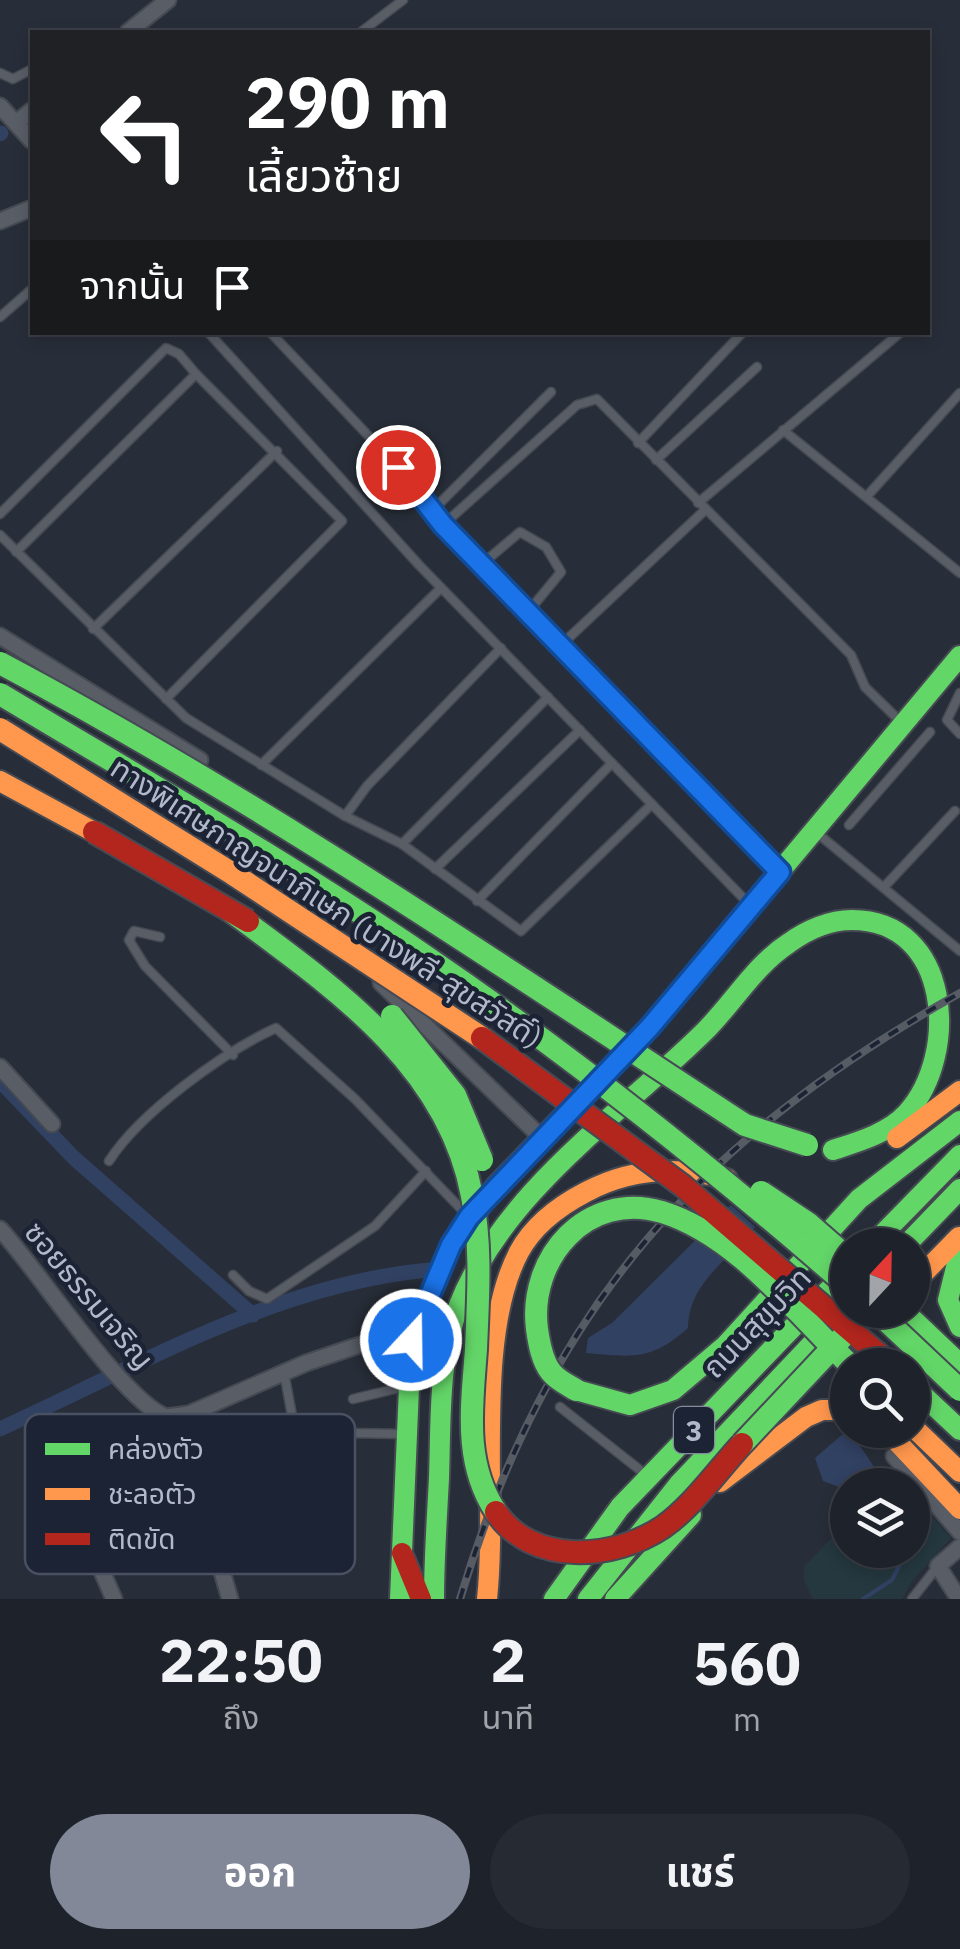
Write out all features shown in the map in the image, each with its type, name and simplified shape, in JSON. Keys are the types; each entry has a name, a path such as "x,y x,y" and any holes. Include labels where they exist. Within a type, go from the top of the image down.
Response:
{"main road":[{"path":"400,1599 414,1327 469,1217 632,1045 960,656"},
{"path":"0,662 119,727 332,854 729,1115 777,1138 833,1150 868,1149 928,1118 960,1092"},
{"name":"ทางพิเศษกาญจนาภิเษก (บางพลี-สุขสวัสดิ์)","path":"0,694 351,908 485,998 622,1097 830,1271"},
{"name":"ทางพิเศษกาญจนาภิเษก (บางพลี-สุขสวัสดิ์)","path":"0,730 332,934 496,1044 700,1199 872,1348"},
{"path":"0,781 232,912 360,990 418,1044 447,1082 470,1125 492,1204 494,1326 487,1599"},
{"path":"232,912 370,1020 420,1077 455,1140 474,1202 478,1254 473,1460 495,1510 529,1541 551,1550 596,1554 639,1542 665,1526 839,1328"},
{"path":"434,1599 444,1376 458,1308 501,1232 717,1020 779,950 799,936 856,920 892,930 923,958 941,986 945,1032 932,1075 905,1114 870,1138 833,1150"},
{"path":"832,1348 730,1254 663,1212 625,1209 593,1216 563,1236 536,1282 534,1318 544,1358 568,1398 630,1406 671,1392 747,1322 848,1210 960,1121"},
{"path":"889,1228 960,1155"},
{"path":"494,1326 505,1280 530,1232 566,1201 638,1172 694,1172 738,1182 783,1205 830,1243"},
{"path":"922,1228 960,1189"},
{"path":"930,1245 960,1215"},
{"path":"930,1266 960,1236"},
{"path":"958,1324 947,1290 960,1251"},
{"name":"ถนนสุขุมวิท","path":"554,1599 600,1533 649,1477 830,1289"},
{"name":"ถนนสุขุมวิท","path":"588,1599 629,1539 684,1476 838,1328"},
{"path":"615,1599 720,1482 870,1328"},
{"path":"891,1328 960,1390"},
{"path":"922,1328 960,1364"},
{"path":"930,1353 936,1350 960,1372"},
{"path":"930,1402 960,1430"},
{"path":"720,1482 806,1417 830,1410"},
{"path":"930,1443 960,1472"},
{"path":"901,1448 960,1509"},
{"path":"402,1553 409,1599"},
{"path":"402,1553 421,1599"}],"street":[{"path":"130,30 168,0"},
{"path":"0,106 30,139"},
{"path":"16,123 30,112"},
{"path":"0,222 30,209"},
{"path":"0,636 108,700 632,1045"},
{"path":"0,730 386,987 544,1140"},
{"path":"0,1067 52,1124"},
{"name":"ซอยธรรมเจริญ","path":"0,1229 32,1263 102,1358 158,1414"},
{"name":"ซอยธรรมเจริญ","path":"185,1414 284,1372 334,1344 414,1327"},
{"path":"894,1448 918,1488 960,1532"},
{"path":"958,1599 938,1566 960,1547"},
{"path":"103,1574 114,1599"},
{"path":"223,1574 230,1599"}],"lane":[{"path":"364,30 403,0"},
{"path":"0,73 13,78 30,71"},
{"path":"0,317 30,291"},
{"path":"211,335 441,588 751,906"},
{"path":"273,335 398,467 443,525 780,872"},
{"path":"638,442 740,335"},
{"path":"698,503 897,335"},
{"path":"0,514 166,348 179,354 342,521 166,699"},
{"path":"656,460 757,367"},
{"path":"16,552 196,374"},
{"path":"432,511 551,392"},
{"path":"868,495 960,393"},
{"path":"443,525 591,398 851,656 865,687 903,724"},
{"path":"783,430 960,573"},
{"path":"93,628 277,451"},
{"path":"560,646 704,512"},
{"path":"482,564 520,532 546,548 560,563 561,572 528,612"},
{"path":"0,535 186,718 345,816 402,844 521,930 529,927 652,804"},
{"path":"261,765 441,588"},
{"path":"345,816 367,786 500,648"},
{"path":"960,693 947,720 960,734"},
{"path":"402,844 548,697"},
{"path":"435,869 580,730"},
{"path":"849,826 930,732"},
{"path":"478,901 612,762"},
{"path":"872,762 890,778"},
{"path":"885,886 955,811"},
{"path":"814,830 960,951"},
{"path":"160,938 134,932 128,940 145,966 233,1055"},
{"path":"108,1161 129,1130 155,1106 276,1028 426,1170 469,1217"},
{"path":"233,1275 250,1291 267,1299 375,1226 426,1170"},
{"path":"284,1372 292,1414"},
{"path":"353,1399 409,1386"},
{"path":"568,1398 649,1477"},
{"path":"355,1431 407,1434"},
{"path":"912,1599 938,1566"}],"shaded area":[{"path":"930,1515 951,1538 930,1561"},
{"path":"830,1540 830,1568 924,1568 902,1599 813,1599 804,1581 804,1567"}],"water":[{"path":"731,1205 755,1227 703,1285 690,1312 688,1328 663,1346 641,1354 586,1353 588,1338 612,1323"},
{"path":"830,1445 861,1448 875,1468 830,1468 830,1484 823,1481 815,1458"}],"waterway":[{"path":"0,1081 74,1158 253,1315"},
{"path":"32,1414 262,1310 372,1278 429,1270"},
{"path":"0,1429 25,1417"},
{"path":"863,1599 892,1580 898,1568"}],"railway":[{"path":"460,1599 496,1495 538,1402 588,1318 645,1242 710,1173 784,1109 867,1049 960,993"}],"traffic: fast":[{"path":"400,1599 411,1340 451,1245 496,1186 650,1027 960,656"},
{"path":"0,663 285,827 745,1125 807,1145"},
{"path":"0,694 218,824 431,960 644,1117 830,1271"},
{"path":"232,912 346,1000 380,1033 412,1068 459,1149 472,1196 478,1253 474,1453 478,1473 496,1512"},
{"path":"434,1599 444,1368 459,1305 479,1264 505,1225 567,1156 705,1031 766,962 811,930 852,920 885,926 910,942 927,966 936,994 939,1026 935,1058 924,1088 907,1113 882,1131 833,1150"},
{"path":"392,1016 455,1095 482,1160"},
{"path":"576,1390 630,1405 673,1390 725,1346 859,1199 960,1121"},
{"path":"889,1228 960,1155"},
{"path":"922,1228 960,1189"},
{"path":"761,1192 830,1242"},
{"path":"576,1390 553,1375 545,1363 537,1329 537,1303 542,1278 568,1236 587,1221 610,1211 635,1208 662,1212 715,1238 764,1278 833,1348"},
{"path":"960,1251 948,1300 960,1327"},
{"path":"554,1599 620,1507 830,1289"},
{"path":"588,1599 679,1484 830,1325"},
{"path":"742,1444 851,1328"},
{"path":"894,1328 960,1390"},
{"path":"922,1328 960,1364"},
{"path":"930,1402 960,1430"},
{"path":"615,1599 691,1515"}],"traffic: slow":[{"path":"0,729 233,874 482,1038"},
{"path":"0,781 94,832"},
{"path":"897,1138 960,1091"},
{"path":"487,1599 496,1329 505,1288 519,1252 548,1217 576,1197 620,1178 673,1171 727,1179"},
{"path":"930,1267 959,1237"},
{"path":"720,1482 806,1417 830,1410"},
{"path":"930,1443 960,1472"},
{"path":"903,1448 960,1509"}],"traffic: jam":[{"path":"94,832 248,921"},
{"path":"482,1038 683,1186 871,1348"},
{"path":"496,1512 530,1542 552,1549 575,1552 621,1546 674,1519 742,1444"},
{"path":"402,1553 421,1599"}],"route":[{"path":"398,467 443,525 780,872 650,1027 469,1217 451,1245 411,1340"}]}
